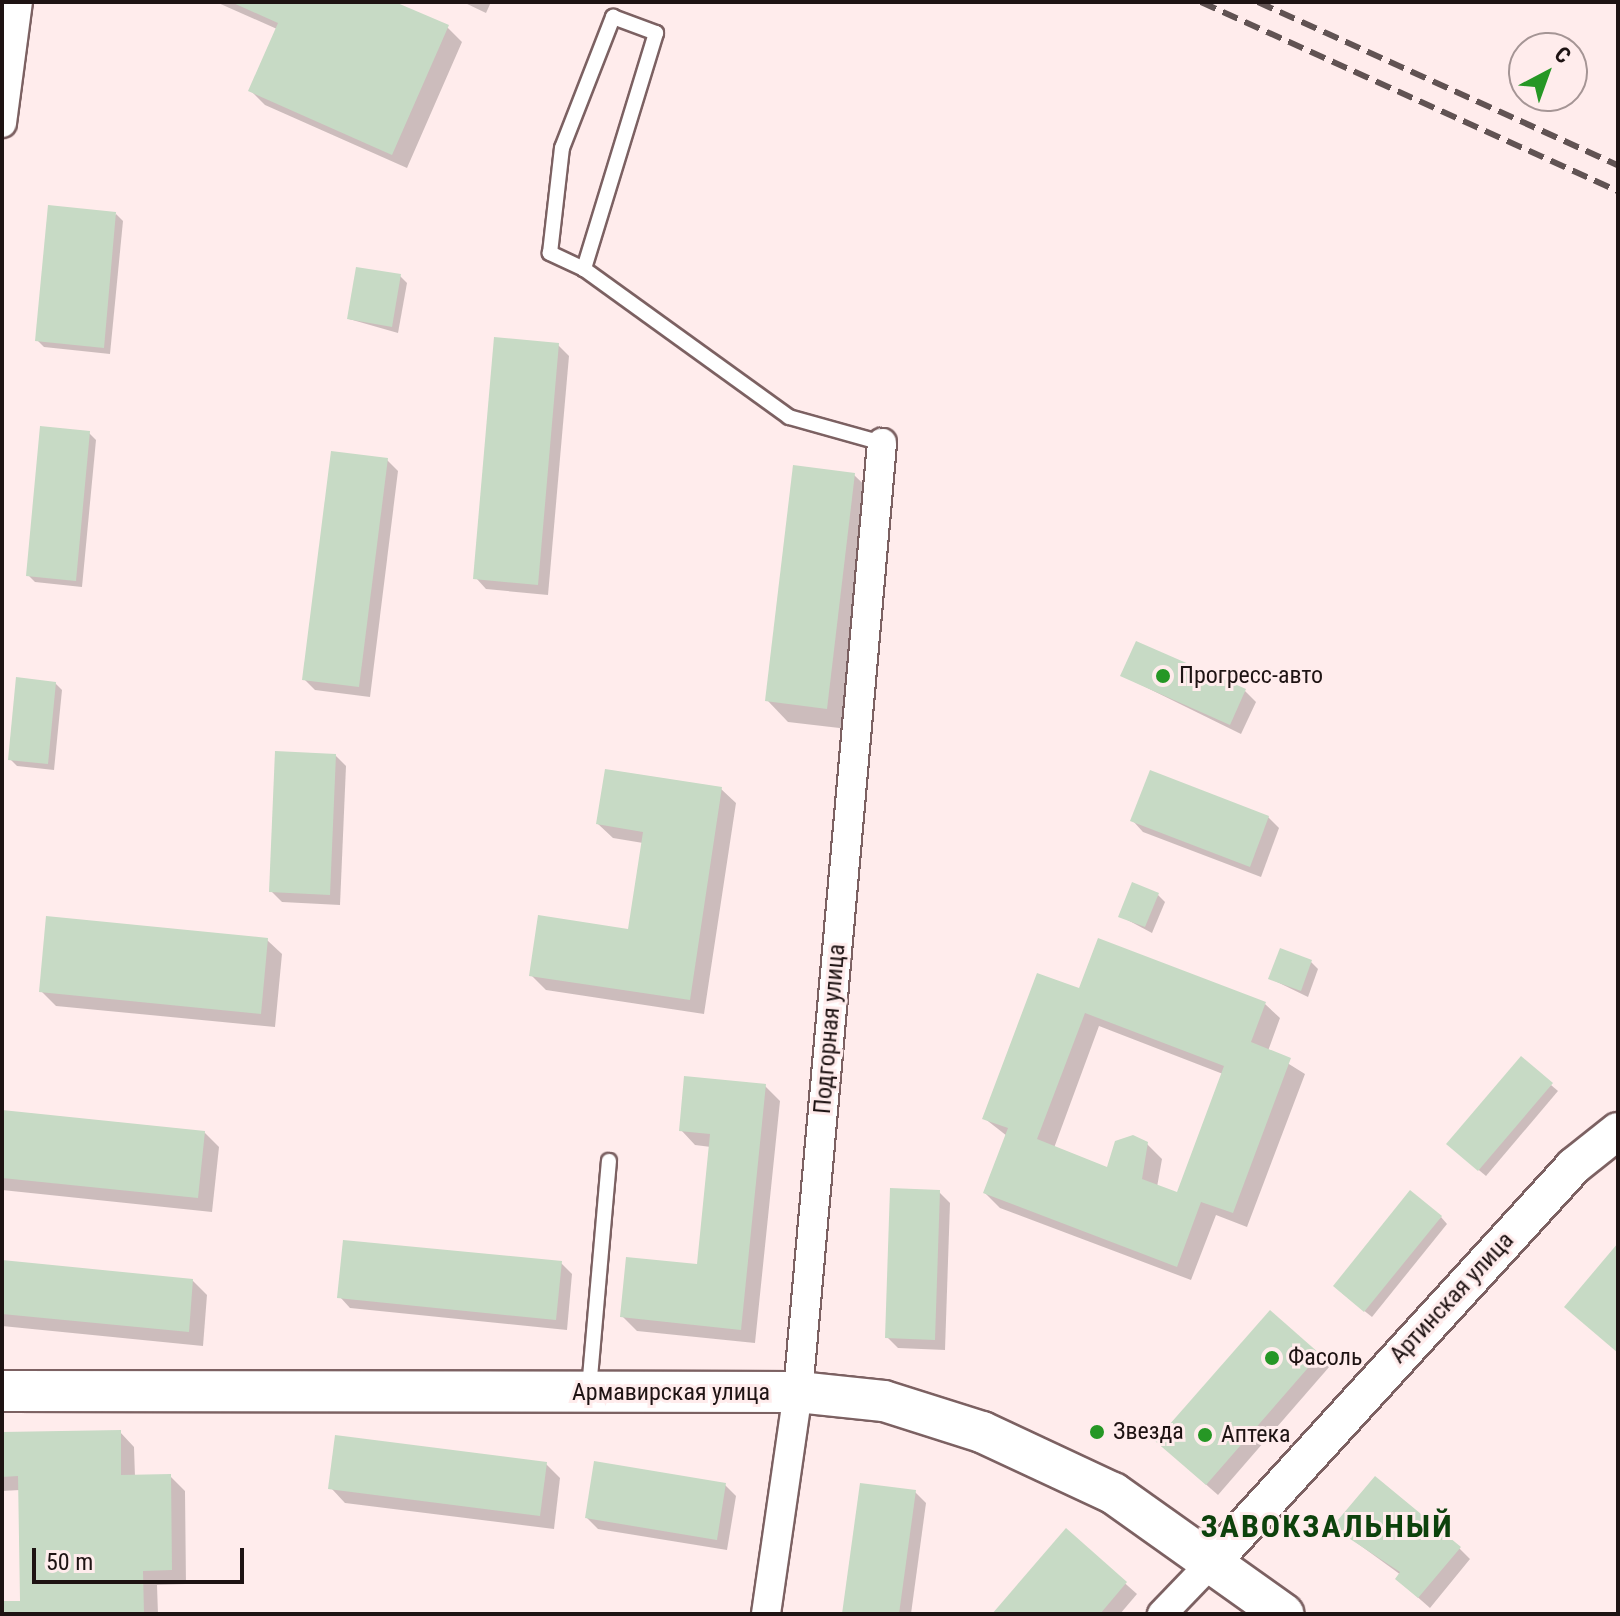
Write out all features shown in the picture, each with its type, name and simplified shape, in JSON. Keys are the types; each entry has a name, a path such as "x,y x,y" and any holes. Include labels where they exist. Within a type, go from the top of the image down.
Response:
{"main road":[{"name":"Армавирская улица","path":"2,1391 798,1392 884,1401 982,1432 1113,1493 1214,1560 1283,1614"}],"street":[{"path":"2,123 18,2"},
{"name":"Подгорная улица","path":"766,1614 798,1392 882,443"},
{"name":"Артинская улица","path":"1162,1614 1574,1166 1618,1131"}],"lane":[{"path":"584,269 656,33 613,17 562,148 550,253 584,269 789,417 882,443"},
{"path":"589,1393 609,1161"}],"building":[{"path":"231,2 395,2 449,25 392,155 248,91 278,23"},
{"path":"48,205 116,212 104,348 35,341"},
{"path":"356,267 401,274 392,327 347,319"},
{"path":"494,337 559,343 538,585 473,579"},
{"path":"40,426 90,431 76,581 26,576"},
{"path":"331,451 388,458 359,687 302,680"},
{"path":"793,465 855,473 827,709 765,701"},
{"path":"1136,641 1246,689 1230,725 1120,676"},
{"path":"16,677 56,682 48,764 8,760"},
{"path":"275,751 336,754 330,895 269,892"},
{"path":"605,769 722,787 690,1000 529,976 538,915 628,929 643,832 596,824"},
{"path":"1150,770 1269,816 1250,867 1130,821"},
{"path":"1132,882 1159,893 1145,927 1118,917"},
{"path":"46,916 268,938 261,1014 39,992"},
{"path":"1098,938 1266,1002 1251,1042 1291,1058 1233,1213 1201,1202 1177,1267 983,1193 1008,1128 982,1119 1037,973 1079,988","holes":["1085,1013 1224,1066 1177,1192 1142,1179 1148,1142 1133,1135 1115,1141 1107,1167 1037,1139"]},
{"path":"1280,948 1312,960 1301,991 1268,979"},
{"path":"1521,1056 1553,1083 1478,1171 1446,1144"},
{"path":"684,1076 766,1084 741,1330 620,1317 626,1257 697,1264 710,1134 679,1131"},
{"path":"2,1110 205,1131 198,1198 2,1178"},
{"path":"890,1188 940,1190 935,1340 885,1338"},
{"path":"1410,1190 1442,1216 1364,1312 1333,1286"},
{"path":"343,1240 562,1261 556,1320 337,1298"},
{"path":"1618,1243 1618,1353 1564,1307"},
{"path":"2,1260 193,1279 189,1332 2,1314"},
{"path":"1270,1310 1320,1354 1206,1485 1155,1441"},
{"path":"121,1430 121,1475 171,1474 172,1570 143,1571 144,1614 2,1614 2,1601 20,1601 18,1476 2,1477 2,1432"},
{"path":"335,1435 547,1462 540,1516 328,1489"},
{"path":"594,1461 726,1483 717,1540 585,1518"},
{"path":"1375,1476 1461,1547 1418,1598 1395,1579 1400,1572 1332,1527"},
{"path":"860,1483 916,1490 899,1614 842,1614"},
{"path":"1066,1528 1127,1582 1100,1614 992,1614"}],"railway":[{"path":"1201,2 1618,191"},
{"path":"1258,2 1618,165"}],"place":[{"name":"Прогресс-авто","path":"1163,676"},
{"name":"Фасоль","path":"1272,1358"},
{"name":"Звезда","path":"1097,1432"},
{"name":"Аптека","path":"1205,1435"}],"district":[{"name":"ЗАВОКЗАЛЬНЫЙ","path":"1327,1526"}]}
